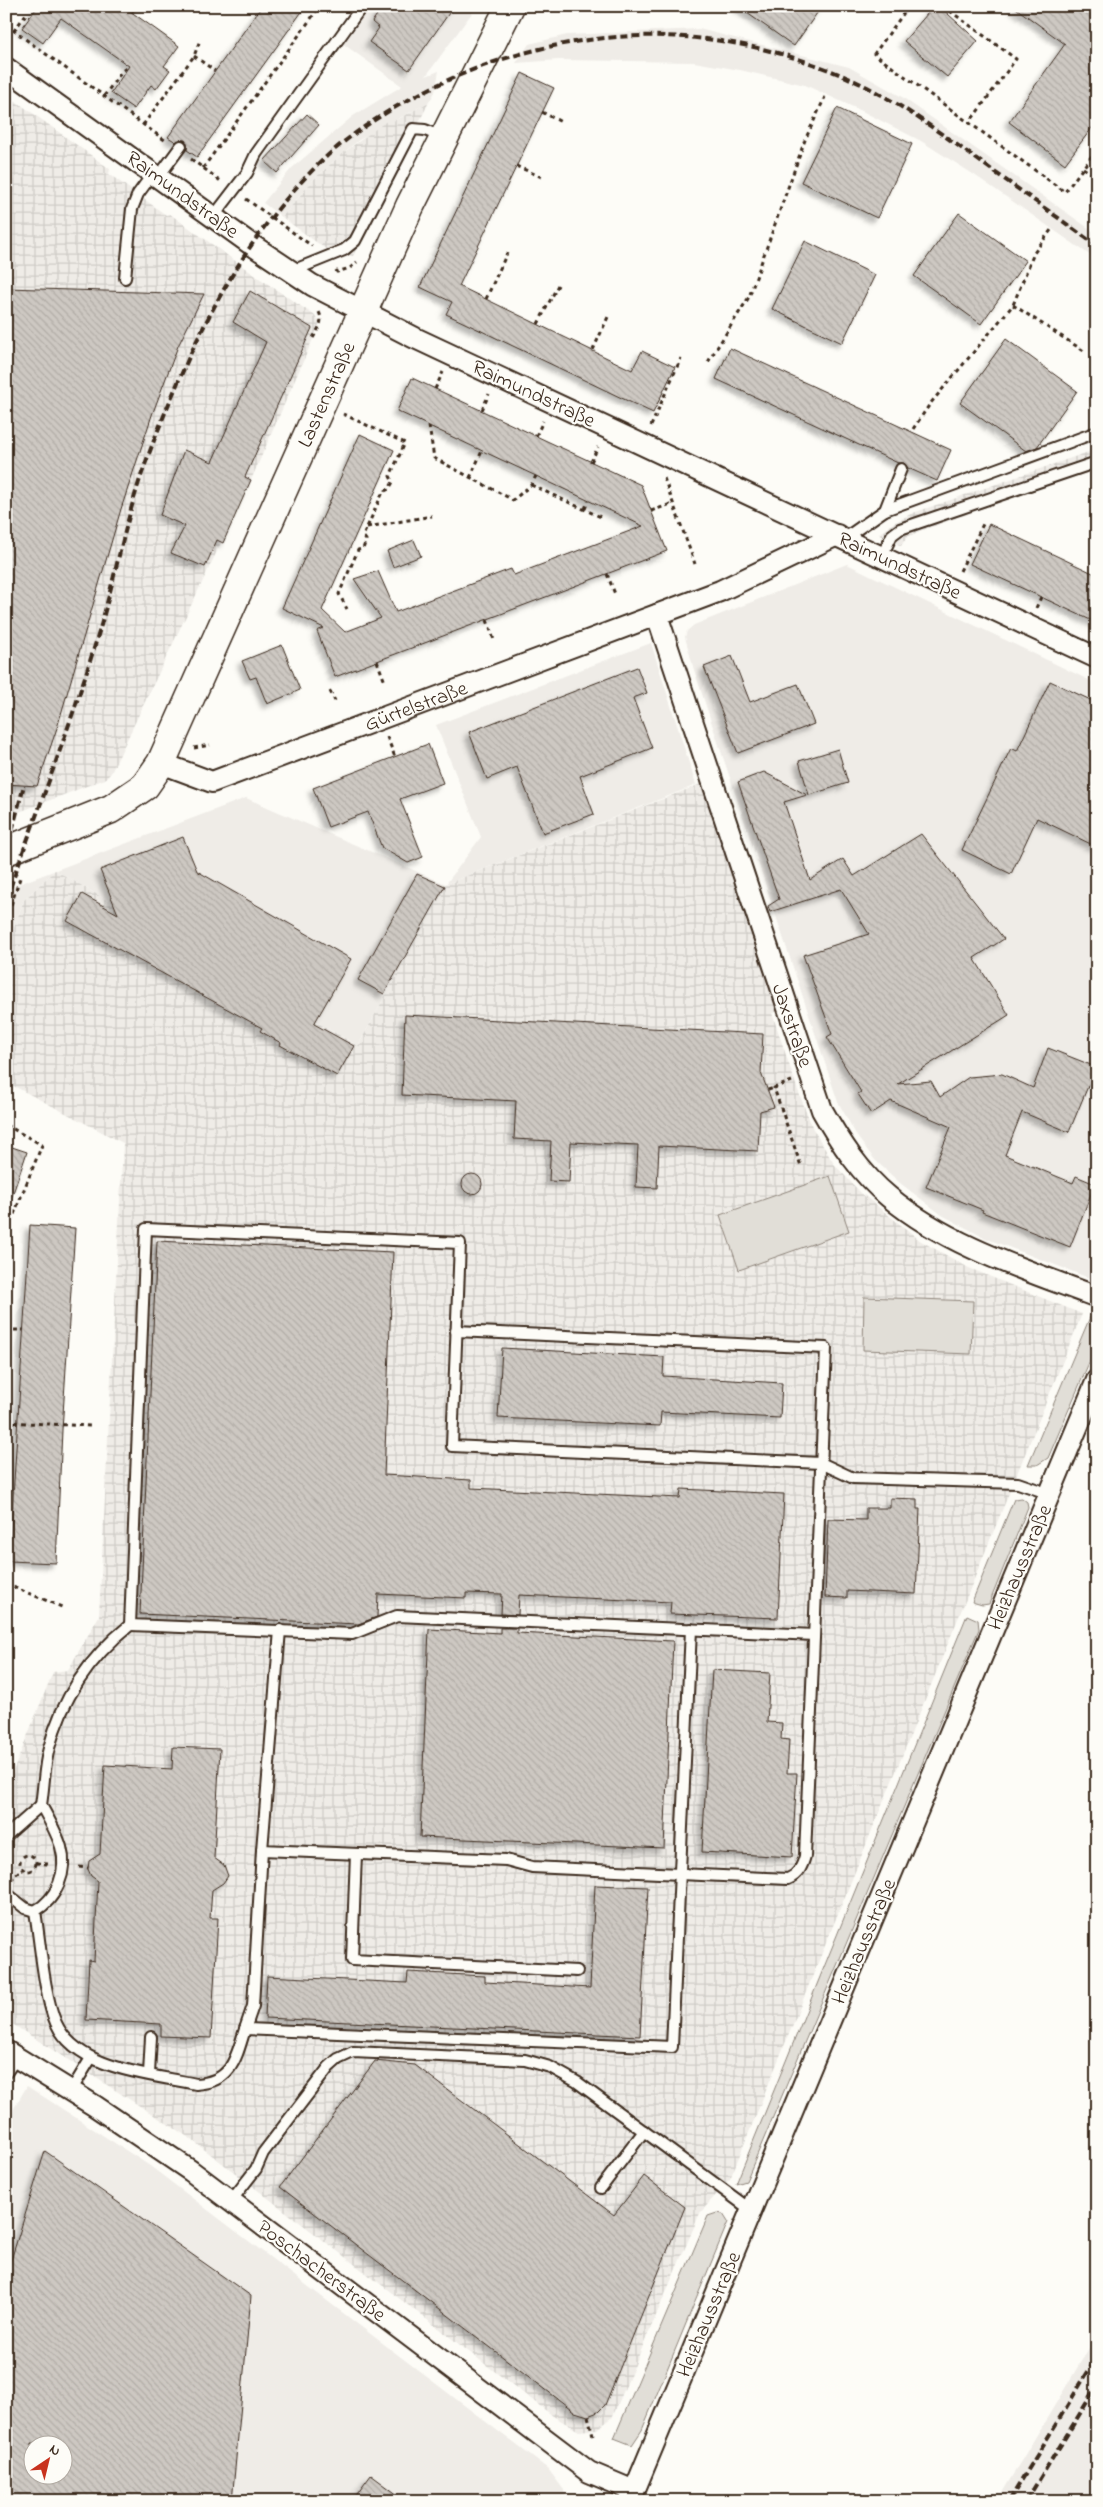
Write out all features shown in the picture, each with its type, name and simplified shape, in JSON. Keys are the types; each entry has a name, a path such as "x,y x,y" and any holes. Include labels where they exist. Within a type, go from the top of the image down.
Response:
{"main road":[{"name":"Lastenstraße","path":"162,763 410,206 504,17 529,6"},
{"path":"6,852 111,809 145,786 162,763"}],"street":[{"name":"Raimundstraße","path":"6,68 312,285 364,312 1097,658"},
{"name":"Gürtelstraße","path":"162,763 212,782 657,615 756,575 841,537"},
{"name":"Jaxstraße","path":"657,615 822,1110 840,1142 863,1172 889,1197 933,1228 978,1251 1097,1297"},
{"name":"Heizhausstraße","path":"632,2496 1097,1380"},
{"name":"Poschacherstraße","path":"10,2060 70,2091 151,2143 231,2201 589,2472 632,2496"}],"lane":[{"path":"214,216 247,173 256,154 362,6"},
{"path":"292,271 344,250 354,241 413,129 425,130 444,138"},
{"path":"125,278 132,209 138,194 182,146"},
{"path":"841,537 885,510 1097,432"},
{"path":"882,556 892,535 900,529 1097,462"},
{"path":"885,510 901,469"},
{"path":"130,1625 146,1229 460,1243 452,1446 821,1463 853,1478 1018,1483 1050,1494"},
{"path":"262,1850 506,1860 532,1867 788,1879 795,1876 805,1856 826,1348 456,1331"},
{"path":"6,1893 25,1908 35,1911 45,1906 60,1883 63,1866 61,1848 42,1805 49,1749 58,1721 70,1695 95,1656 130,1625 352,1634 398,1616 814,1635"},
{"path":"245,2029 672,2047 691,1629"},
{"path":"35,1911 51,2009 63,2036 75,2048 103,2063 196,2084 208,2084 218,2079 233,2064 253,2006 262,1850 280,1630"},
{"path":"6,1836 42,1805"},
{"path":"356,1854 352,1960 576,1971"},
{"path":"149,2074 151,2037"},
{"path":"231,2201 256,2169 263,2153 329,2067 338,2059 353,2052 487,2058 533,2062 550,2067 577,2082 751,2210"},
{"path":"70,2091 91,2058"},
{"path":"601,2188 644,2130"}],"path":[{"path":"132,12 136,6"},
{"path":"203,168 320,6"},
{"path":"909,6 874,54 1065,192 1097,149"},
{"path":"943,6 1016,59 969,123"},
{"path":"14,31 26,14 30,17"},
{"path":"144,125 194,56 200,40"},
{"path":"194,56 215,71"},
{"path":"104,96 122,71 129,66"},
{"path":"708,362 748,297 806,140 825,97"},
{"path":"542,112 563,123"},
{"path":"516,166 544,178"},
{"path":"1083,168 1097,178"},
{"path":"913,429 930,404 1014,305 1034,253 1051,230"},
{"path":"486,299 507,253"},
{"path":"538,324 558,285"},
{"path":"1014,305 1084,350"},
{"path":"593,350 608,317"},
{"path":"649,430 681,358"},
{"path":"435,389 444,369"},
{"path":"482,410 490,392"},
{"path":"343,414 405,443 390,476 393,482 389,489 383,492 364,536 366,540 363,549 358,550 339,594 347,609"},
{"path":"536,436 544,418"},
{"path":"429,426 434,458 513,500 532,485 536,476"},
{"path":"591,462 600,444"},
{"path":"470,478 482,451"},
{"path":"662,474 695,564"},
{"path":"532,485 603,518"},
{"path":"585,510 588,501"},
{"path":"652,511 674,504"},
{"path":"368,527 432,516"},
{"path":"957,577 984,522"},
{"path":"607,574 615,594"},
{"path":"1034,611 1041,597"},
{"path":"487,620 494,640"},
{"path":"377,662 385,682"},
{"path":"330,691 335,701"},
{"path":"388,737 395,757"},
{"path":"6,920 21,875"},
{"path":"768,1090 797,1080"},
{"path":"774,1088 801,1166"},
{"path":"6,1125 42,1145 6,1234"},
{"path":"6,1215 12,1217"},
{"path":"6,1330 23,1330"},
{"path":"6,1422 90,1426"},
{"path":"6,1482 13,1482"},
{"path":"6,1584 62,1607"},
{"path":"29,1854 36,1863 33,1870 28,1871 22,1868 20,1862 22,1858 29,1854"},
{"path":"6,1884 22,1868"},
{"path":"588,2416 593,2435"}],"shaded area":[{"path":"368,6 477,6 426,76 439,71 435,92 429,102 359,140 313,180 282,217 263,203 292,168 353,116 402,86 342,43"},
{"path":"699,29 849,67 902,97 1097,234 1097,260 973,174 921,141 805,85 694,62 559,60 516,63 529,44 567,35"},
{"path":"6,94 110,169 109,174 166,215 170,214 314,315 320,323 251,480 111,773 105,779 6,817"},
{"path":"429,102 353,256 327,250 282,217 313,180 343,153 388,120 393,121 400,118"},
{"path":"1097,449 1097,467 920,531 907,537 901,546 879,534 895,522 913,513"},
{"path":"847,564 1097,684 1097,1281 985,1238 942,1215 900,1183 875,1160 858,1138 838,1102 694,670 685,637 687,631 694,625"},
{"path":"651,643 696,785 446,884 481,837 436,725"},
{"path":"701,784 779,1011 772,1013 797,1088 813,1129 834,1164 861,1193 921,1241 969,1268 1082,1314 730,2179 700,2213 612,2418 597,2429 579,2431 553,2416 188,2137 6,2020 6,1789 53,1672 68,1670 99,1616 123,1143 6,1082 6,950 24,900 55,870 358,1046 446,884"},
{"path":"246,798 446,884 358,1046 55,870"},
{"path":"54,871 24,900 6,950 6,889"},
{"path":"830,1176 849,1231 739,1270 720,1215"},
{"path":"864,1297 973,1301 971,1354 863,1350"},
{"path":"1090,1317 1097,1320 1097,1344 1048,1458 1037,1465 1028,1465"},
{"path":"1022,1498 1027,1502 1028,1507 989,1604 982,1605 972,1602 1014,1499"},
{"path":"967,1615 978,1620 979,1629 746,2181 736,2184"},
{"path":"27,2086 150,2166 548,2469 564,2490 566,2501 6,2501 6,2122"},
{"path":"717,2213 723,2214 728,2222 642,2430 632,2445 614,2438 708,2216"},
{"path":"1097,2335 1097,2501 997,2501"}],"building":[{"path":"38,6 123,6 179,46 164,66 170,70 156,89 151,85 134,109 111,93 129,66 61,18 43,43 22,28"},
{"path":"262,6 306,6 197,157 187,150 185,140 176,142 168,137"},
{"path":"383,6 454,6 409,70 369,42 379,28 372,22"},
{"path":"737,6 822,6 794,46"},
{"path":"934,6 939,6 978,41 947,77 904,41"},
{"path":"1013,6 1081,6 1097,18 1097,121 1065,164 1009,122 1065,44"},
{"path":"522,73 554,88 459,286 632,370 642,351 675,367 653,413 446,314 452,302 420,287"},
{"path":"837,108 912,144 877,218 801,182"},
{"path":"307,114 319,125 277,173 264,161"},
{"path":"959,213 1026,261 981,324 914,276"},
{"path":"805,241 875,275 842,343 772,309"},
{"path":"6,288 204,294 178,346 152,415 121,509 57,728 37,786 6,784"},
{"path":"250,291 312,328 245,477 251,480 223,543 217,540 205,567 171,553 185,526 160,515 184,450 212,462 266,342 233,322"},
{"path":"1006,339 1077,391 1037,447 1026,451 960,403"},
{"path":"730,348 951,450 937,481 908,468 904,463 898,463 716,379"},
{"path":"412,378 641,485 667,551 335,677 317,631 324,628 282,608 360,434 394,450 322,610 345,632 381,618 354,579 378,571 396,612 511,569 514,575 643,526 397,411"},
{"path":"989,524 1097,575 1097,623 970,564"},
{"path":"414,540 421,556 393,567 387,551"},
{"path":"282,645 300,690 267,704 256,677 250,679 242,661"},
{"path":"732,656 750,702 798,684 814,724 738,753 704,667"},
{"path":"637,667 647,693 633,698 652,748 580,776 594,814 543,833 517,767 487,779 469,732"},
{"path":"1050,681 1097,703 1097,847 1037,818 1011,874 962,850 1011,748 1017,751"},
{"path":"428,744 443,783 400,799 423,857 408,863 382,848 368,812 328,827 313,788"},
{"path":"838,749 848,783 809,795 799,761"},
{"path":"764,772 807,795 784,802 810,880 843,859 854,876 921,834 1004,939 974,958 1009,1015 898,1084 931,1081 940,1097 969,1077 1002,1074 1033,1088 1048,1048 1096,1067 1069,1132 1022,1112 1005,1155 1073,1183 1076,1176 1095,1184 1070,1247 982,1212 983,1210 926,1187 951,1127 891,1101 871,1114 858,1094 861,1092 827,1037 832,1034 803,955 869,934 841,889 770,912 768,906 779,899 738,782"},
{"path":"183,837 197,871 351,959 314,1024 354,1046 337,1076 280,1045 281,1043 260,1031 262,1028 67,921 82,894 118,914 100,870"},
{"path":"417,874 445,886 384,994 358,980"},
{"path":"405,1015 763,1034 761,1073 774,1107 760,1111 758,1151 659,1146 657,1188 636,1187 638,1145 571,1142 569,1182 549,1181 551,1141 514,1139 516,1101 402,1095"},
{"path":"6,1145 27,1152 9,1205 6,1204"},
{"path":"472,1174 479,1177 482,1184 479,1191 472,1194 465,1191 462,1184 465,1177"},
{"path":"30,1225 75,1228 62,1430 56,1563 9,1561"},
{"path":"157,1241 393,1252 384,1475 471,1480 471,1488 680,1498 681,1489 784,1494 778,1618 670,1614 671,1602 519,1595 518,1615 501,1614 502,1594 466,1593 466,1598 378,1594 377,1617 358,1624 140,1614"},
{"path":"502,1348 664,1357 663,1376 782,1383 780,1418 661,1412 660,1426 498,1418"},
{"path":"890,1498 917,1499 917,1509 920,1509 916,1594 847,1591 847,1598 825,1597 828,1519 866,1520 866,1508 890,1508"},
{"path":"500,1628 517,1628 517,1633 673,1641 664,1848 420,1837 429,1629 500,1633"},
{"path":"712,1670 770,1673 767,1722 782,1723 781,1739 789,1740 787,1773 797,1773 792,1857 702,1852"},
{"path":"173,1747 220,1749 214,1858 224,1865 228,1876 223,1883 212,1890 210,1918 218,1918 211,2038 161,2036 161,2024 86,2020 89,1960 94,1961 98,1881 91,1876 88,1869 89,1861 100,1854 105,1765 172,1769"},
{"path":"595,1885 648,1887 640,2036 265,2018 267,1976 407,1983 408,1972 485,1976 485,1982 590,1988"},
{"path":"375,2061 415,2065 614,2215 644,2176 685,2207 605,2405 598,2412 588,2416 575,2412 280,2187"},
{"path":"45,2151 251,2296 232,2501 6,2501 6,2276"},
{"path":"371,2475 406,2501 352,2501"}],"railway":[{"path":"6,899 85,677 101,625 139,482 169,403 202,330 231,276 284,202 326,157 350,137 389,111 431,88 482,66 533,51 585,40 637,36 690,37 742,45 794,58 846,77 880,94 943,135 1097,246"},
{"path":"6,854 24,785"},
{"path":"1009,2501 1097,2357"},
{"path":"1026,2501 1097,2386"}]}
